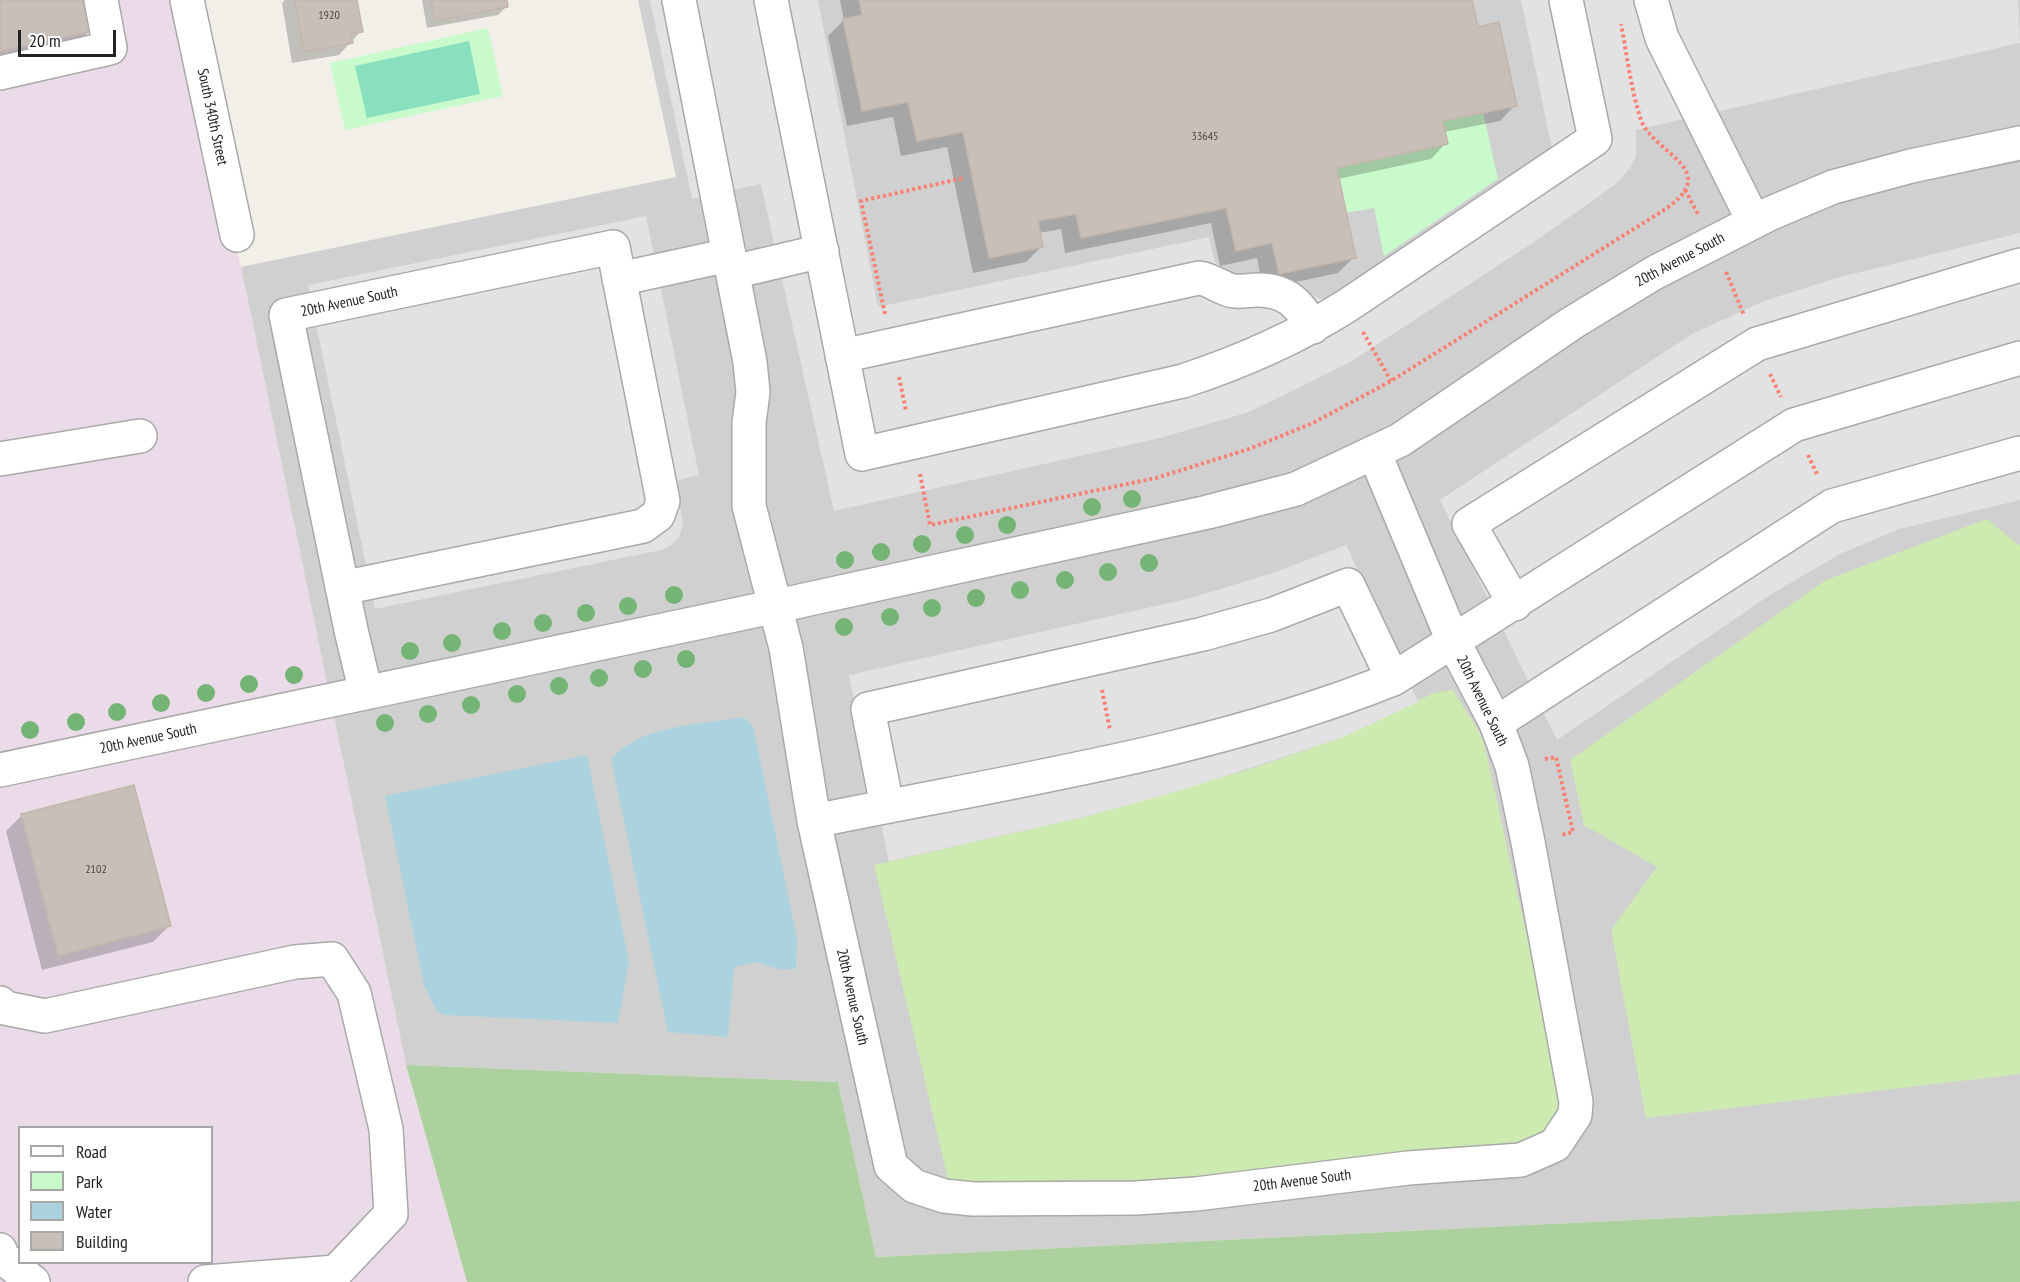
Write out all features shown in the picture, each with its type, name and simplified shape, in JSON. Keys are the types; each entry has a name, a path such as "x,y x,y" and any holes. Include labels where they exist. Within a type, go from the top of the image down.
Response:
{"street":[{"path":"0,73 110,48 101,0"},
{"name":"South 340th Street","path":"187,0 237,235"},
{"name":"20th Avenue South","path":"679,0 750,362 753,392 749,423 749,506 777,606 814,821 891,1166 914,1186 944,1196 973,1199 1136,1198 1196,1194 1408,1168 1521,1160 1555,1145 1575,1115 1576,1102 1512,766 1496,723 1454,643 1374,452"},
{"path":"771,0 862,454 1172,384 1235,364 1313,327 1595,138 1566,0"},
{"path":"1651,0 1662,38 1754,222"},
{"name":"20th Avenue South","path":"0,770 777,606 1208,512 1296,489 1400,440 1572,323 1654,273 1754,222 1833,187 1911,166 2020,143"},
{"name":"20th Avenue South","path":"366,693 286,315 613,247 620,279"},
{"path":"342,588 643,526 658,515 663,501 620,279 822,251"},
{"path":"1515,604 1470,524 1756,344 2020,265"},
{"path":"842,356 1199,278 1212,280 1235,291 1270,291 1288,296 1302,309 1313,327"},
{"path":"814,821 1116,760 1252,729 1330,704 1393,679 1454,643 1794,425 2020,358"},
{"path":"0,459 140,436"},
{"path":"1496,723 1832,506 2020,453"},
{"path":"887,806 868,709 1203,634 1271,615 1348,585 1393,679"},
{"path":"0,1003 5,1008 45,1016 295,962 332,959 354,993 386,1129 391,1214 336,1272 205,1282"},
{"path":"0,1250 2,1257 33,1282"}],"path":[{"path":"930,525 1156,478 1249,449 1313,423 1391,381 1677,201 1685,190 1686,174 1680,161 1652,137 1641,121 1620,22"},
{"path":"1095,658 1116,760"}],"shaded area":[{"path":"0,0 178,0 241,267 406,1065 467,1282 0,1282"},
{"path":"638,0 2020,0 2020,1201 876,1257 838,1082 406,1065 241,267 676,177"},
{"path":"650,0 818,0 878,307 1209,237 1215,262 1237,277 1293,285 1327,302 1553,153 1521,0 2018,0 2020,43 1636,130 1636,156 1629,169 1616,184 1534,242 1350,362 1246,413 1160,438 834,511 761,184 692,199"},
{"path":"646,216 699,475 675,481 683,522 679,538 661,550 375,609 308,285"},
{"path":"2020,233 2020,500 1899,529 1840,554 1770,595 1557,740 1440,500 1692,334 1764,301 1840,277"},
{"path":"1346,545 1418,702 1341,738 1182,790 1088,816 889,861 849,675 1191,598 1276,572"}],"green space":[{"path":"488,28 503,96 345,130 330,63"},
{"path":"469,41 480,94 367,118 355,66"},
{"path":"1483,112 1498,179 1384,256 1374,208 1346,213 1337,168 1448,144 1443,121"},
{"path":"1987,519 2020,546 2020,1074 1646,1118 1611,930 1657,867 1584,825 1570,760 1826,580"},
{"path":"1453,690 1481,735 1485,747 1560,1086 1562,1107 1548,1141 1211,1181 950,1188 874,865 1088,816 1250,769 1341,738 1434,693"},
{"path":"406,1065 838,1082 876,1257 2020,1201 2020,1282 467,1282"}],"water":[{"path":"744,717 753,726 797,938 796,969 778,969 757,962 734,967 728,1037 668,1032 611,759 624,747 655,732"},
{"path":"587,755 629,962 618,1023 446,1015 437,1012 424,985 385,796"}],"building":[{"path":"0,0 85,0 92,31 0,51"},
{"path":"295,0 357,0 363,32 351,34 353,43 304,52"},
{"path":"431,0 507,0 508,7 435,21"},
{"path":"859,0 1472,0 1478,27 1499,22 1517,106 1443,121 1448,144 1337,168 1356,258 1279,274 1272,243 1236,251 1226,208 1081,238 1076,214 1038,221 1043,247 989,258 963,132 917,141 908,102 862,111 843,19 862,15"},
{"path":"134,785 171,926 58,956 21,814"}]}
